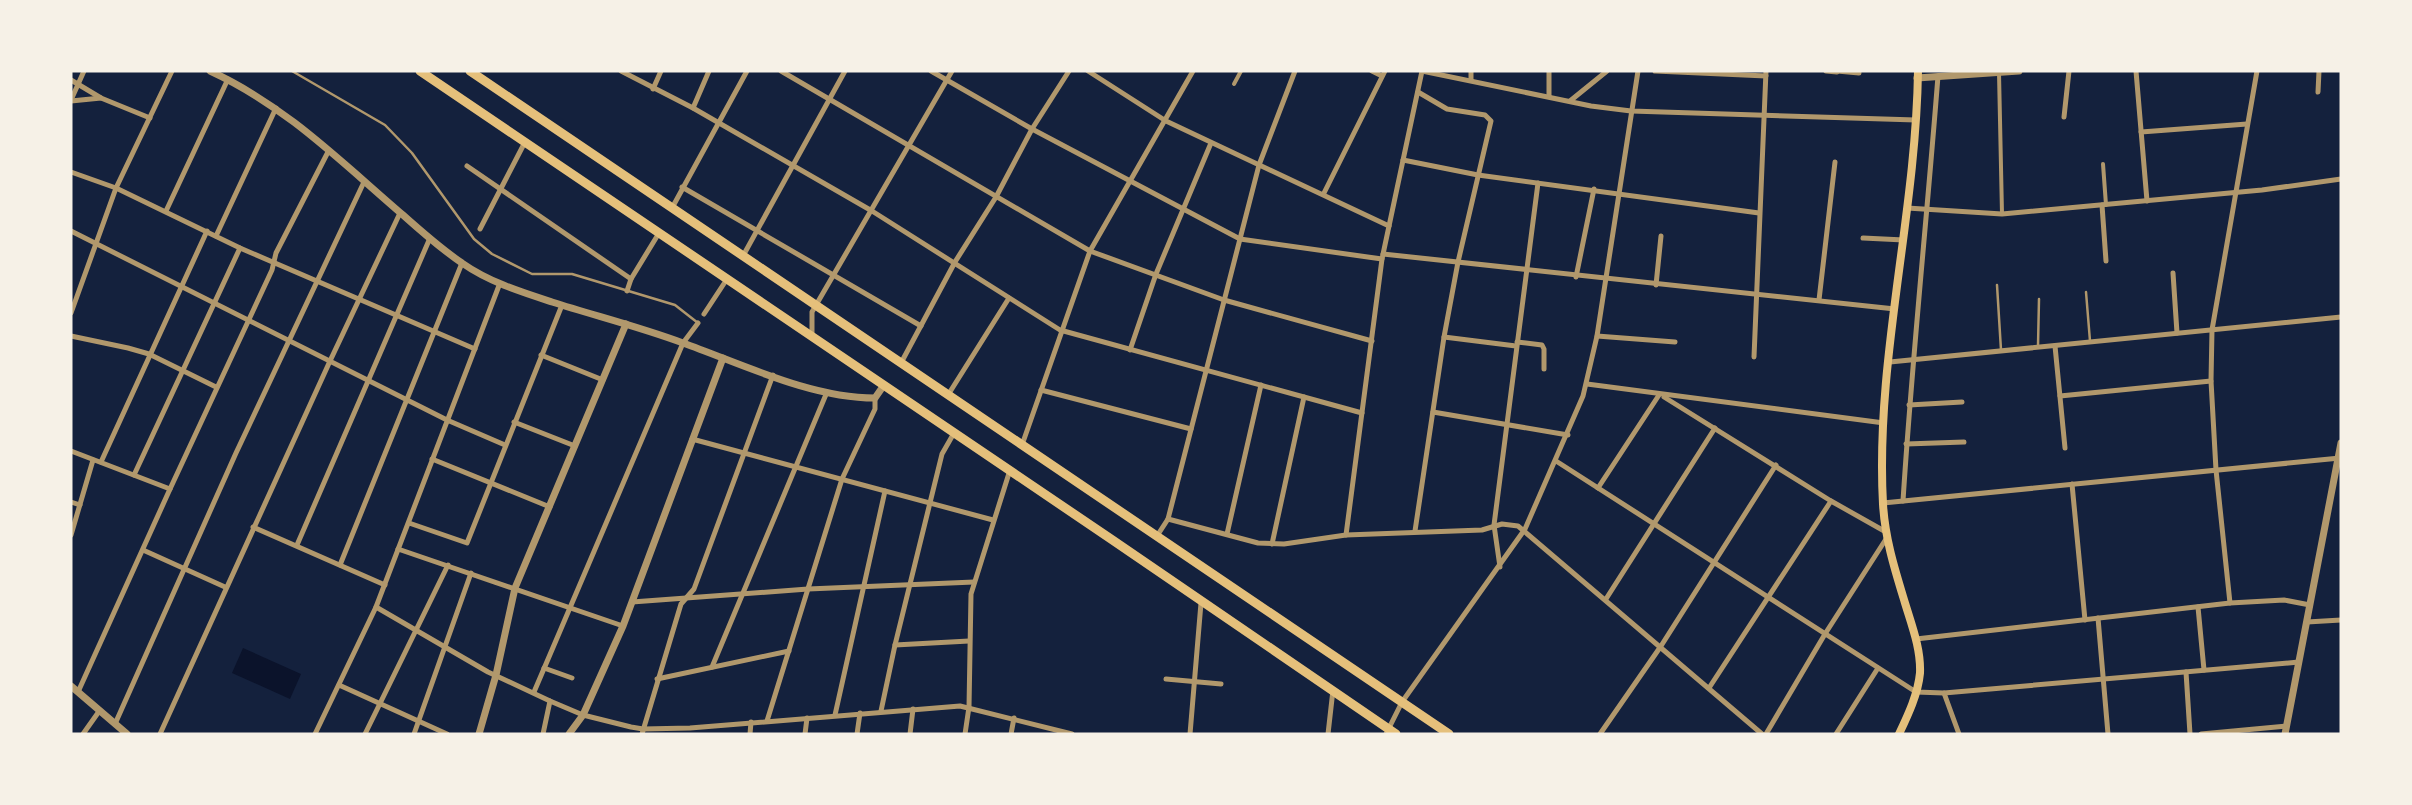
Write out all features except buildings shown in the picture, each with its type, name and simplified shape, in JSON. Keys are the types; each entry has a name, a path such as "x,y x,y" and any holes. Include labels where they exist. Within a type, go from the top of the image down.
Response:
{"highway":[{"path":"420,71 1010,470 1201,603 1333,689 1390,732"},
{"path":"470,71 1449,734"}],"main road":[{"path":"1899,734 1916,692 1920,667 1916,639 1886,536 1883,503 1884,423 1916,120 1918,75"}],"street":[{"path":"84,71 71,100 102,98"},
{"path":"71,313 116,188 172,71"},
{"path":"210,71 276,108 329,150 430,238 462,263 500,283 562,305 683,343 773,376 854,398 875,398"},
{"path":"621,71 693,108 872,210 1060,330 1362,413"},
{"path":"653,88 661,71"},
{"path":"693,108 709,71"},
{"path":"672,208 747,71"},
{"path":"781,71 1090,251 1224,300 1372,340"},
{"path":"743,256 845,71"},
{"path":"931,71 1129,182 1240,239 1383,257 1458,262 1576,277 1756,293 1896,309"},
{"path":"812,336 811,317 816,306 952,71"},
{"path":"901,363 955,262 996,196 1032,129 1069,71"},
{"path":"1088,71 1166,121 1324,193 1389,226"},
{"path":"1022,444 1060,330 1090,251 1193,71"},
{"path":"1234,84 1241,71"},
{"path":"1156,536 1168,519 1259,165 1294,71"},
{"path":"1324,193 1383,73 1372,71"},
{"path":"1346,535 1383,257 1422,71 1570,101 1632,111 1916,120"},
{"path":"1470,80 1471,71"},
{"path":"1548,96 1549,71"},
{"path":"1570,101 1607,71"},
{"path":"1390,732 1402,702 1525,530 1568,435 1587,384 1597,336 1638,71"},
{"path":"1655,71 1766,74 1754,357"},
{"path":"1826,71 1859,73"},
{"path":"1918,75 1938,76 2019,71"},
{"path":"2064,117 2068,71"},
{"path":"2136,71 2147,201"},
{"path":"2230,603 2216,470 2211,381 2212,330 2257,71"},
{"path":"2318,92 2319,71"},
{"path":"1999,72 2002,214"},
{"path":"1903,501 1912,360 1928,208 1938,76"},
{"path":"71,80 102,98 150,118"},
{"path":"166,211 228,80"},
{"path":"1415,531 1444,337 1458,262 1491,124 1491,120 1486,115 1447,109 1418,92"},
{"path":"216,236 276,108"},
{"path":"2141,132 2247,124"},
{"path":"480,229 525,142"},
{"path":"1130,350 1156,274 1211,143"},
{"path":"78,692 216,387 272,270 273,262 329,150"},
{"path":"1403,160 1478,175 1618,192 1759,214"},
{"path":"1819,300 1835,162"},
{"path":"2102,164 2106,261"},
{"path":"467,166 631,279"},
{"path":"71,172 116,188 240,248 475,349"},
{"path":"1907,208 2002,214 2236,192 2341,179"},
{"path":"115,724 184,569 364,182"},
{"path":"1500,567 1494,526 1538,183"},
{"path":"682,187 921,326"},
{"path":"1576,277 1594,189"},
{"path":"160,734 225,587 400,213"},
{"path":"71,231 249,319 406,400 447,420 505,444"},
{"path":"101,462 207,231"},
{"path":"627,291 631,279 659,233"},
{"path":"1656,285 1661,236"},
{"path":"296,545 430,238"},
{"path":"1863,238 1904,240"},
{"path":"134,475 240,248"},
{"path":"340,565 462,263"},
{"path":"2173,273 2177,333"},
{"path":"704,314 727,279"},
{"path":"315,734 376,607 500,283"},
{"path":"948,395 1010,298"},
{"path":"409,523 467,543 562,305"},
{"path":"1890,362 2341,317"},
{"path":"534,692 683,343 698,323"},
{"path":"479,734 496,676 515,588 626,324"},
{"path":"71,336 149,354 216,387"},
{"path":"1597,336 1675,342"},
{"path":"1444,337 1542,345 1544,349 1544,369"},
{"path":"2055,346 2065,448"},
{"path":"541,355 603,380"},
{"path":"569,734 584,715 623,626 723,358"},
{"path":"643,731 656,679 681,604 694,589 773,376"},
{"path":"2060,396 2211,381"},
{"path":"1587,384 1659,395 1884,423"},
{"path":"767,721 842,479 875,409 875,398 884,385"},
{"path":"1227,534 1261,385"},
{"path":"1041,390 1191,430"},
{"path":"712,668 741,594 827,392"},
{"path":"1659,395 1776,465 1886,536 1766,734"},
{"path":"1598,488 1659,395"},
{"path":"1272,544 1304,397"},
{"path":"1909,405 1962,402"},
{"path":"1433,412 1508,423 1568,435"},
{"path":"514,422 576,446"},
{"path":"1606,599 1715,428"},
{"path":"881,712 929,502 942,454 954,433"},
{"path":"692,440 993,520"},
{"path":"1906,444 1964,442"},
{"path":"2201,734 2286,730 2340,458 2341,444"},
{"path":"71,451 170,488"},
{"path":"1883,503 2340,458"},
{"path":"432,459 550,507"},
{"path":"71,535 93,460"},
{"path":"1556,461 1916,692 1944,693 2299,662"},
{"path":"1600,734 1660,646 1776,465"},
{"path":"965,734 968,707 971,594 1010,470"},
{"path":"2072,484 2085,620"},
{"path":"835,715 885,490"},
{"path":"1709,688 1767,596 1831,501"},
{"path":"71,502 80,505"},
{"path":"1168,519 1272,544 1346,535 1482,530 1510,524 1525,530 1762,734"},
{"path":"253,527 385,585"},
{"path":"398,549 623,626"},
{"path":"143,550 225,587"},
{"path":"365,734 448,565"},
{"path":"414,734 471,573"},
{"path":"632,602 808,589 974,582"},
{"path":"1916,639 2230,603 2284,600 2310,605"},
{"path":"1190,734 1201,603"},
{"path":"376,607 496,676 584,715 643,731 914,709 968,707 1014,718 1057,732 1072,734"},
{"path":"2198,607 2204,670"},
{"path":"2098,618 2108,734"},
{"path":"2307,622 2341,620"},
{"path":"895,645 970,641"},
{"path":"656,679 789,651"},
{"path":"544,668 572,678"},
{"path":"1836,734 1878,668"},
{"path":"2186,672 2190,734"},
{"path":"1166,679 1220,684"},
{"path":"339,685 447,734"},
{"path":"71,686 127,734"},
{"path":"1328,734 1333,689"},
{"path":"1944,693 1959,734"},
{"path":"544,734 550,701"},
{"path":"910,734 914,709"},
{"path":"84,734 100,710"},
{"path":"857,734 860,713"},
{"path":"805,734 807,718"},
{"path":"1011,734 1014,718"},
{"path":"750,734 751,722"},
{"path":"688,734 690,728"}],"lane":[{"path":"292,71 386,125 412,153 474,239 492,254 532,274 572,274 675,304 698,323"},
{"path":"1997,285 2001,351"},
{"path":"2086,292 2090,342"},
{"path":"2038,348 2039,299"}],"water":[{"path":"243,648 301,674 290,699 232,673"}]}
